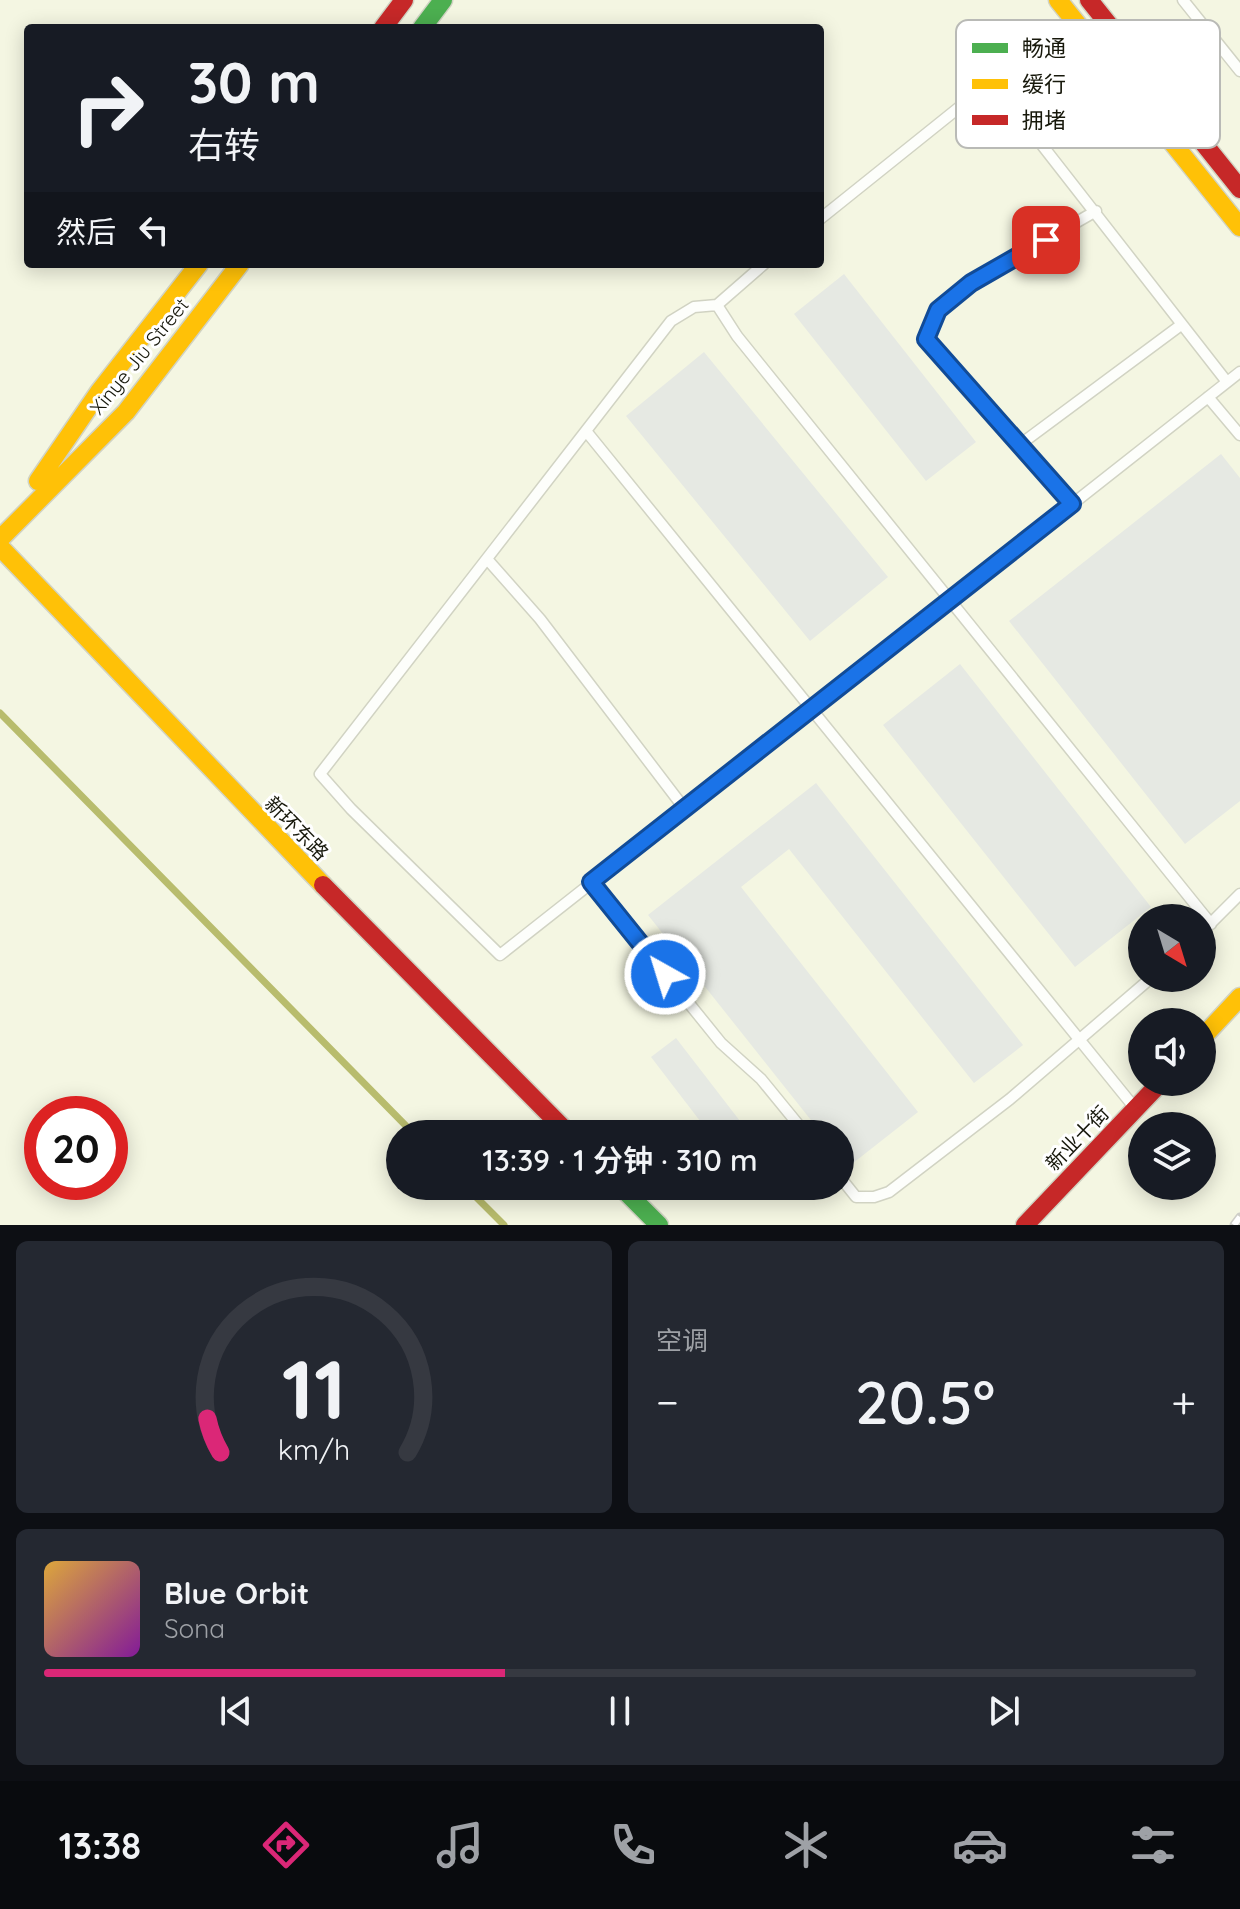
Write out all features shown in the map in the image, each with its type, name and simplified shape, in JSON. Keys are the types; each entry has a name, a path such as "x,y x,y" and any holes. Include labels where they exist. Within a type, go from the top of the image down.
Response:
{"street":[{"path":"386,24 404,0"},
{"path":"425,24 443,0"},
{"path":"1058,0 1074,20"},
{"path":"1089,0 1105,20"},
{"path":"1177,148 1240,227"},
{"path":"1207,148 1240,189"},
{"name":"Xinye Jiu Street","path":"0,538 99,392 196,268"},
{"name":"Xinye Jiu Street","path":"0,538 126,412 237,268"},
{"name":"新环东路","path":"0,547 217,778 555,1120"},
{"path":"1216,1023 1240,997"},
{"name":"新业十街","path":"1025,1225 1148,1096"},
{"path":"634,1200 659,1225"}],"lane":[{"path":"1183,0 1199,20"},
{"path":"1220,46 1240,71"},
{"path":"824,216 956,110"},
{"path":"1046,148 1227,382"},
{"path":"1072,504 926,339 938,310 971,283 1096,211"},
{"path":"759,268 717,305 694,307 671,321 320,774 351,809 500,955 1240,372"},
{"path":"717,305 737,336 1187,904"},
{"path":"1018,446 1181,325"},
{"path":"1208,397 1240,435"},
{"path":"586,431 813,707 1079,1042 1136,1109"},
{"path":"487,559 540,619 684,808"},
{"path":"591,882 721,1043 761,1079 795,1120"},
{"path":"1216,918 1240,894"},
{"path":"854,1194 874,1197 889,1192 1079,1042 1135,992"}],"building":[{"path":"844,274 976,442 926,481 794,314"},
{"path":"704,352 888,577 810,641 626,416"},
{"path":"1221,454 1240,478 1240,801 1185,844 1009,621"},
{"path":"960,664 1149,904 1128,904 1128,925 1075,967 883,725"},
{"path":"816,783 1023,1045 974,1083 789,849 741,887 918,1112 854,1162 854,1120 811,1120 648,915"},
{"path":"676,1038 739,1120 699,1120 651,1057"}],"waterway":[{"path":"0,713 400,1120"},
{"path":"479,1200 504,1225"}],"railway":[{"path":"1234,1225 1240,1217"}],"traffic: fast":[{"path":"425,24 443,0"},
{"path":"634,1200 659,1225"}],"traffic: slow":[{"path":"1058,0 1074,20"},
{"path":"1177,148 1240,227"},
{"path":"38,481 99,392 196,268"},
{"path":"0,539 126,412 237,268"},
{"path":"0,547 323,885"},
{"path":"1216,1023 1240,997"}],"traffic: jam":[{"path":"386,24 404,0"},
{"path":"1089,0 1105,20"},
{"path":"1207,148 1240,189"},
{"path":"323,885 555,1120"},
{"path":"1025,1225 1148,1096"}],"route":[{"path":"665,974 591,882 1072,504 926,339 938,310 971,283 1046,240"}]}
